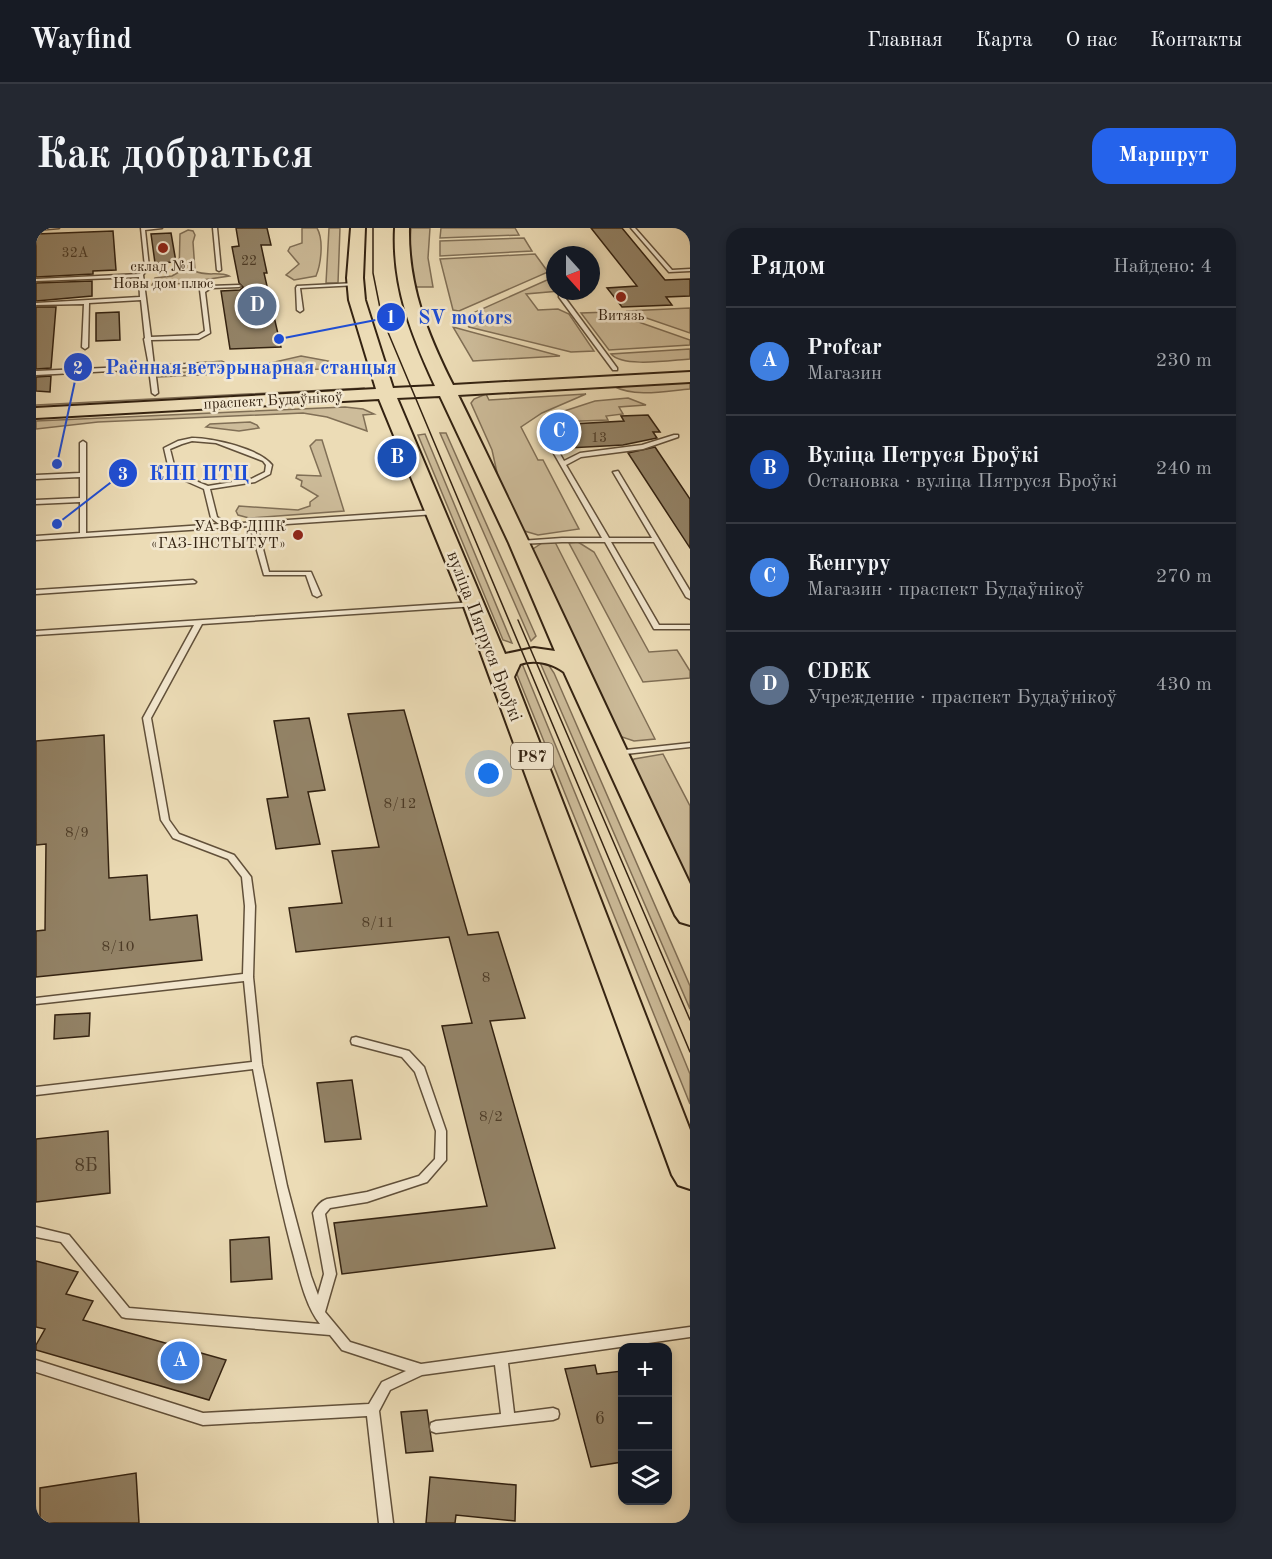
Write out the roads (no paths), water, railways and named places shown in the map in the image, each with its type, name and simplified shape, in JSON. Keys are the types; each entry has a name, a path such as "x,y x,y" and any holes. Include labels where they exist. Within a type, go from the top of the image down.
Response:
{"main road":[{"name":"вуліца Пятруся Броўкі","path":"357,228 357,300 384,388 502,676 690,1175"},
{"path":"402,228 401,255 404,280 415,317 434,359 446,378 462,422 520,543 556,628 690,915"},
{"path":"377,365 347,384 385,411 399,427"},
{"name":"праспект Будаўнікоў","path":"514,381 615,369 690,365"},
{"path":"472,371 514,381"},
{"name":"праспект Будаўнікоў","path":"36,399 347,384 384,388 446,378 514,381 690,377"},
{"path":"462,422 466,408 472,399 514,381"},
{"name":"праспект Будаўнікоў","path":"36,413 347,384"},
{"path":"484,632 504,644 524,647 548,641 553,637 556,628"},
{"path":"502,676 502,671 508,663 528,655 557,657 577,670"}],"lane":[{"path":"36,229 57,228"},
{"path":"214,228 219,270"},
{"path":"633,228 670,271 690,270"},
{"path":"155,393 141,275 147,267 143,229 160,229"},
{"path":"36,280 141,275"},
{"path":"300,310 298,288 300,286 356,284"},
{"path":"147,339 199,337 208,332 202,291 210,287 239,286"},
{"path":"36,304 143,298"},
{"path":"564,300 615,369"},
{"path":"84,347 87,302"},
{"path":"36,373 222,364"},
{"path":"543,429 657,627 690,627"},
{"path":"563,464 580,455 643,447 676,436"},
{"path":"196,438 214,441 265,460 269,465 268,473 253,481 207,489 173,474 167,448 180,441 196,438"},
{"path":"83,442 83,535"},
{"path":"616,472 690,597"},
{"path":"36,477 83,475"},
{"path":"207,489 214,518 227,526"},
{"path":"36,502 83,500"},
{"path":"36,538 436,512"},
{"path":"253,524 266,574 309,573 317,595"},
{"path":"520,543 606,539 656,540"},
{"path":"36,592 193,582"},
{"path":"36,633 474,604"},
{"path":"199,624 147,718 165,820 176,836 231,857 246,877 250,906 248,977 257,1065 281,1186 305,1276 319,1313 346,1346 421,1370"},
{"path":"616,753 690,745"},
{"path":"36,1001 248,977"},
{"path":"319,1313 330,1274 319,1213 327,1204 367,1197 423,1179 440,1160 441,1131 420,1070 405,1054 356,1041"},
{"path":"36,1091 257,1065"},
{"path":"36,1232 65,1238 126,1313 333,1330"},
{"path":"386,1523 373,1410 387,1386 421,1370 690,1332"},
{"path":"501,1360 508,1419"},
{"path":"36,1366 203,1419 373,1410"},
{"path":"436,1427 553,1414"}],"tram line":[{"path":"373,228 373,273 382,318 690,1052"},
{"path":"518,620 690,1020"}],"place":[{"name":"склад №1 Новы дом плюс","path":"163,248"},
{"name":"Витязь","path":"621,297"},
{"name":"CDEK","path":"257,306"},
{"name":"SV motors","path":"279,339"},
{"name":"Кенгуру","path":"559,432"},
{"name":"Вуліца Петруся Броўкі","path":"397,458"},
{"name":"Раённая ветэрынарная станцыя","path":"57,464"},
{"name":"КПП ПТЦ","path":"57,524"},
{"name":"УА ВФ ДІПК «ГАЗ-ІНСТЫТУТ»","path":"298,535"},
{"name":"Profcar","path":"180,1361"}]}
